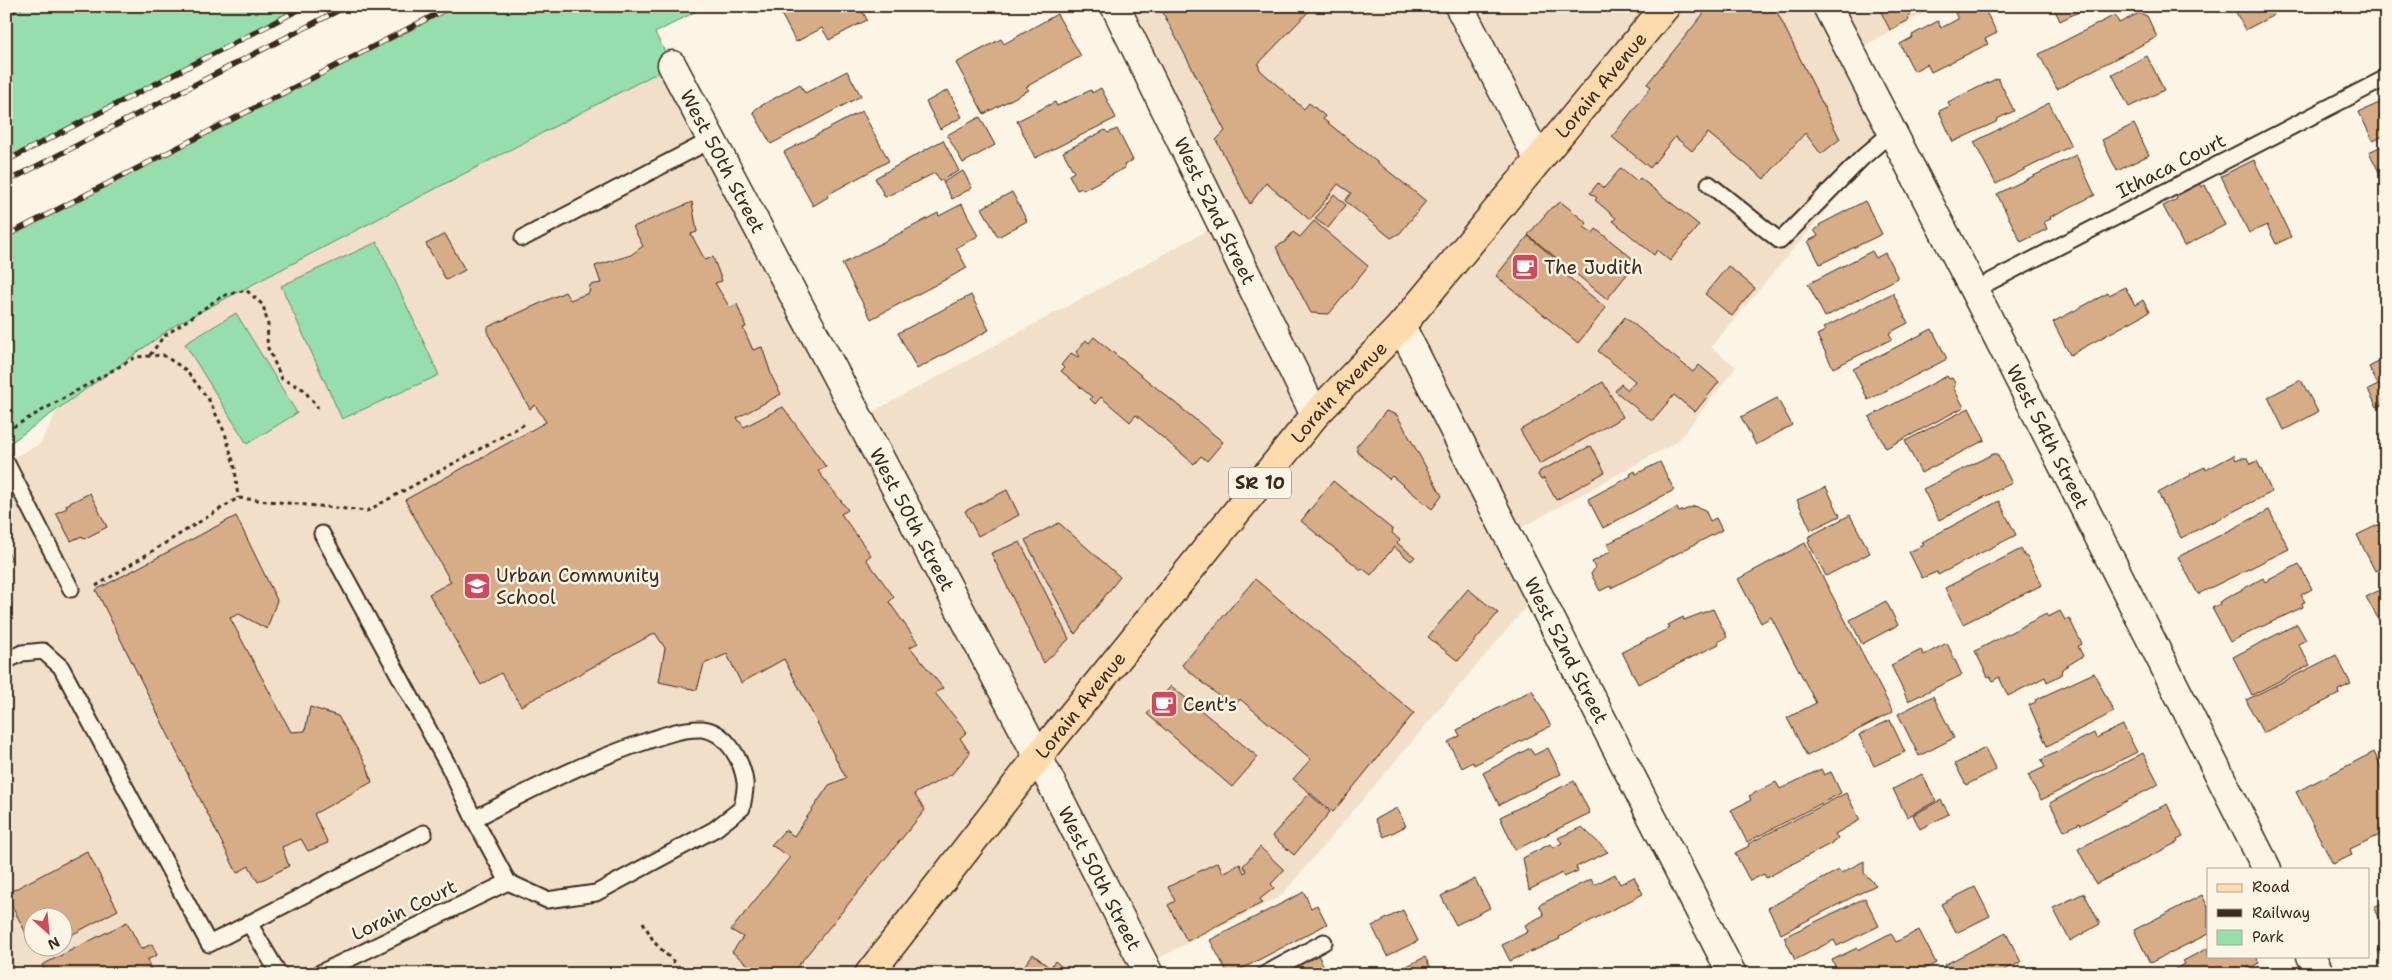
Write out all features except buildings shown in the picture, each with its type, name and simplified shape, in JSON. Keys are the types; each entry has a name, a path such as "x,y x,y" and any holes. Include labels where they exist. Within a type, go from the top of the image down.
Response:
{"main road":[{"name":"Lorain Avenue","path":"870,974 1038,757 1315,415 1401,326 1666,6"}],"street":[{"name":"West 52nd Street","path":"1115,6 1315,415"},
{"path":"1459,6 1538,159"},
{"name":"West 54th Street","path":"1827,6 1974,290 2266,868"},
{"name":"West 50th Street","path":"672,65 1038,757 1149,974"},
{"name":"West 52nd Street","path":"1401,326 1732,974"},
{"path":"2312,958 2320,974"}],"lane":[{"name":"Ithaca Court","path":"1974,290 2386,78"},
{"path":"1710,184 1780,241 1862,158 1892,132"},
{"path":"523,238 712,140"},
{"path":"6,462 71,589"},
{"path":"322,534 449,768 474,820 508,882 547,900 596,893 715,829 742,808 745,783 738,760 728,741 704,729 670,733 615,751 536,787 474,820"},
{"path":"6,661 22,653 43,651 61,667 210,944 424,833"},
{"name":"Lorain Court","path":"318,974 508,882"},
{"path":"249,923 279,974"},
{"path":"1265,974 1324,942"}],"path":[{"path":"6,17 24,6"},
{"path":"150,356 164,337 222,296 246,290 264,305 268,324 267,346 282,379 303,389 318,408"},
{"path":"6,431 136,357 163,355 186,370 209,400 224,434 235,468 238,498"},
{"path":"92,589 238,498 367,511 525,424"},
{"path":"643,922 654,942 686,974"}],"shaded area":[{"path":"1115,6 1937,6 1851,53 1892,132 1711,347 1736,367 1678,441 1508,535 1538,593 1281,896 1145,965 1149,974 6,974 6,461 40,444 70,385 99,358 672,65 859,419 1221,223"}],"green space":[{"path":"6,6 306,6 6,161"},
{"path":"452,6 706,6 655,33 672,65 177,324 6,446 6,236"},
{"path":"377,242 439,375 342,419 281,286"},
{"path":"236,313 297,413 247,444 185,344"}],"railway":[{"path":"6,161 306,6"},
{"path":"6,182 347,6"},
{"path":"6,236 452,6"}],"place":[{"name":"The Judith","path":"1525,267"},
{"name":"Urban Community School","path":"477,586"},
{"name":"Cent's","path":"1164,704"}]}
